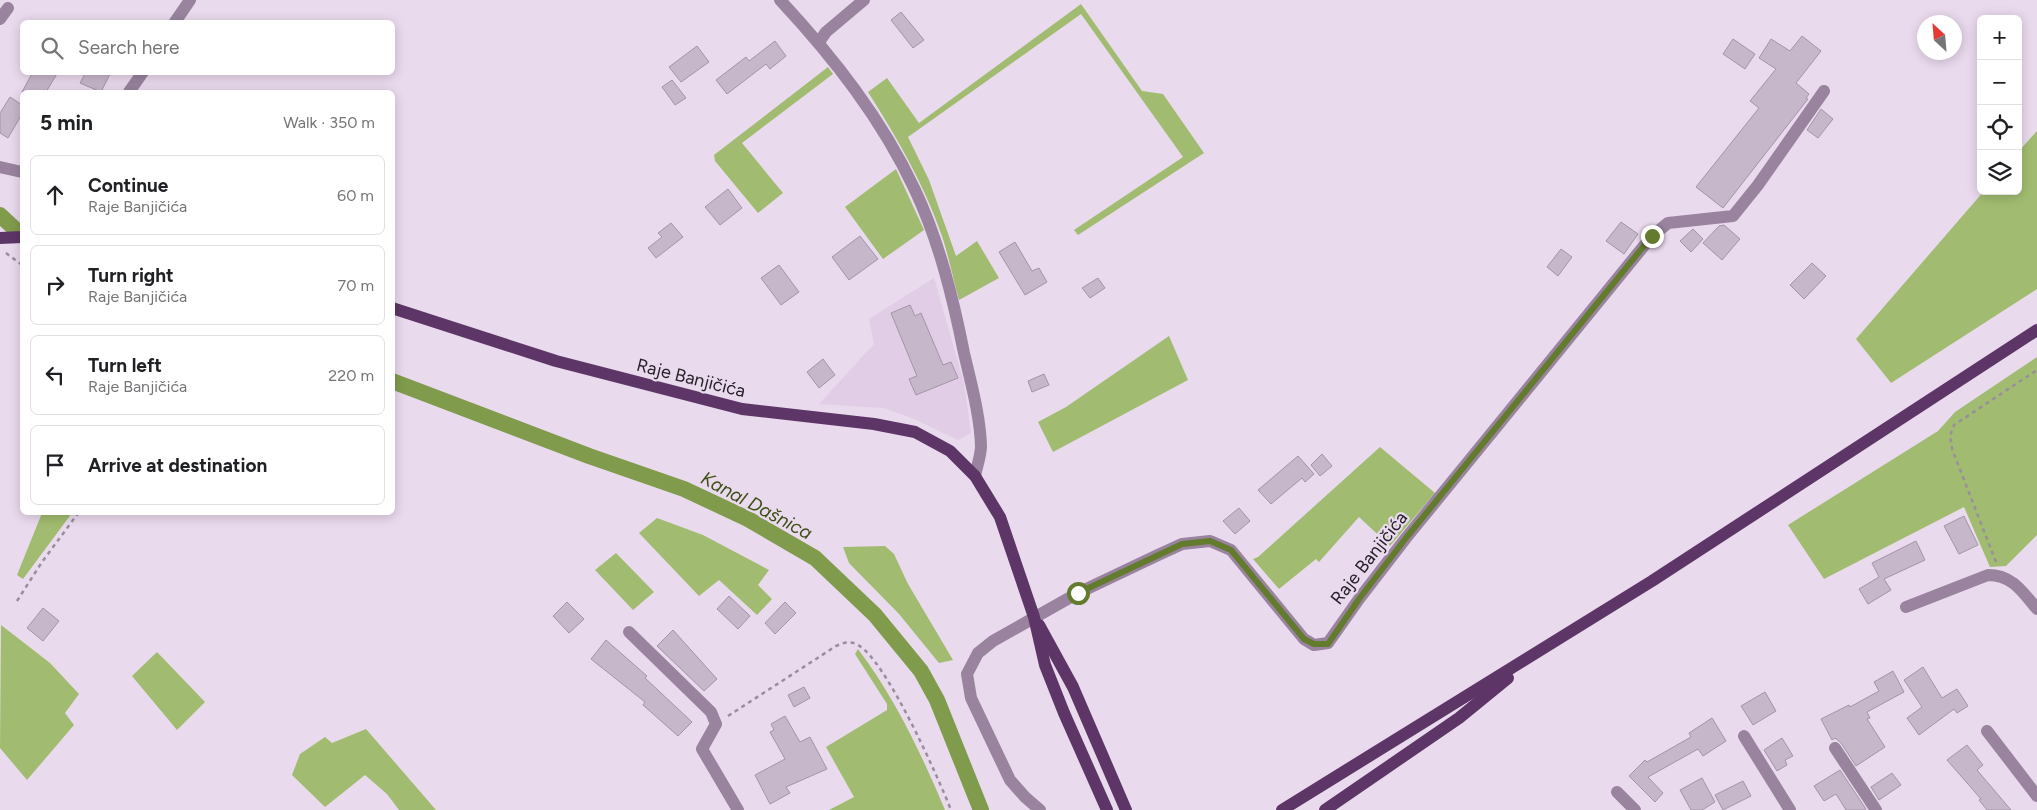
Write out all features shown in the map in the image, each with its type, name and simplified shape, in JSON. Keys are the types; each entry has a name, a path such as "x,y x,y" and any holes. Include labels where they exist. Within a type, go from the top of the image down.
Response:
{"main road":[{"path":"0,238 20,237"},
{"name":"Raje Banjičića","path":"395,309 556,361 742,409 874,424 915,432 950,451 975,476 1000,517 1034,617"},
{"path":"1282,810 1394,739 1541,651 2037,330"},
{"path":"1034,617 1045,665 1105,807"},
{"path":"1034,617 1073,688 1126,810"},
{"path":"1325,810 1459,718 1541,651"}],"street":[{"path":"176,20 190,0"},
{"path":"780,0 819,42 849,80 893,149 916,190 945,276 974,399 981,447 975,476"},
{"path":"819,42 826,32 864,0"},
{"path":"0,19 8,8"},
{"path":"131,90 140,75"},
{"name":"Raje Banjičića","path":"1040,810 1024,797 1010,780 971,698 967,674 978,653 993,641 1034,617 1166,551 1182,544 1210,541 1231,550 1304,639 1314,644 1328,644 1359,599 1412,530 1652,236 1668,223 1733,216 1758,185 1824,91"},
{"path":"0,168 20,172"},
{"path":"1906,607 1988,575 2001,575 2019,588 2037,608"},
{"path":"629,632 712,712 716,724 702,749 738,810"},
{"path":"1987,731 2037,796"},
{"path":"1744,736 1790,810"},
{"path":"1835,748 1876,810"},
{"path":"1617,792 1635,810"}],"path":[{"path":"6,252 20,263"},
{"path":"2001,575 1955,458 1950,436 1954,425 2037,370"},
{"path":"17,601 42,562 77,515"},
{"path":"716,724 836,646 848,642 858,645 896,694 952,810"}],"shaded area":[{"path":"934,278 964,383 971,433 958,440 912,418 883,408 819,404 874,344 869,319"}],"green space":[{"path":"1081,4 1142,91 1163,94 1204,153 1078,235 1074,230 1183,157 1081,14 908,137 929,180 956,256 977,241 999,278 959,300 944,244 927,198 899,144 868,92 887,78 919,123"},
{"path":"828,67 833,74 742,143 783,193 758,213 715,161 714,155"},
{"path":"2037,131 2037,289 1891,383 1856,339 1981,195 2022,195 2022,148"},
{"path":"896,169 924,230 883,259 845,207"},
{"path":"1169,336 1188,380 1053,452 1038,422 1066,407"},
{"path":"2037,357 2037,535 2006,566 1990,567 1964,507 1824,579 1788,525 1938,431 1955,412"},
{"path":"1380,447 1435,493 1390,546 1359,517 1319,562 1316,559 1279,589 1253,559 1258,557"},
{"path":"41,515 71,515 23,579 17,575"},
{"path":"657,518 703,535 769,570 758,585 772,599 757,615 719,580 699,596 639,533"},
{"path":"885,546 894,554 908,584 953,660 939,663 899,614 849,563 843,547"},
{"path":"616,553 654,592 633,610 595,570"},
{"path":"1,625 50,663 79,694 65,713 74,725 27,780 0,748"},
{"path":"858,649 884,687 906,726 945,810 829,810 854,797 826,747 887,710 887,704 855,654"},
{"path":"157,652 205,702 177,730 132,676"},
{"path":"366,729 436,810 399,810 387,794 365,775 325,807 292,775 300,754 325,737 332,743"}],"building":[{"path":"901,12 924,40 913,48 891,20"},
{"path":"1802,36 1821,51 1796,83 1809,94 1806,98 1808,99 1723,208 1696,187 1759,108 1750,101 1776,69 1759,58 1771,39 1790,51"},
{"path":"1733,39 1755,54 1745,69 1723,54"},
{"path":"775,41 786,56 770,69 766,64 727,94 716,80 746,57 749,61"},
{"path":"697,46 709,62 681,82 669,67"},
{"path":"31,75 56,75 47,90 23,90"},
{"path":"84,75 110,75 102,90 96,90 80,83"},
{"path":"672,80 686,98 675,105 662,87"},
{"path":"10,97 20,104 20,117 8,138 0,133 0,113"},
{"path":"1821,109 1833,119 1818,138 1807,130"},
{"path":"728,189 742,208 720,225 705,207"},
{"path":"1621,222 1638,234 1624,254 1606,241"},
{"path":"671,223 683,237 656,258 648,248 662,237 658,233"},
{"path":"1724,225 1740,239 1722,260 1703,243 1719,226"},
{"path":"1693,229 1703,239 1691,252 1680,241"},
{"path":"860,236 878,259 849,280 832,257"},
{"path":"1015,242 1032,271 1039,268 1047,282 1025,295 999,252"},
{"path":"1561,249 1572,257 1558,276 1547,267"},
{"path":"1812,263 1826,276 1804,299 1790,285"},
{"path":"779,265 799,292 781,305 761,278"},
{"path":"1098,278 1105,288 1090,298 1082,288"},
{"path":"910,305 915,316 921,313 943,365 951,362 958,378 916,395 909,379 917,376 891,313"},
{"path":"823,359 835,375 819,388 807,372"},
{"path":"1044,374 1049,385 1032,392 1028,381"},
{"path":"1322,454 1332,466 1320,476 1311,465"},
{"path":"1298,456 1314,474 1305,482 1302,478 1271,504 1258,490"},
{"path":"1239,508 1250,521 1235,534 1223,521"},
{"path":"1964,516 1978,545 1959,554 1944,526"},
{"path":"1916,541 1925,560 1884,579 1891,590 1868,604 1859,589 1879,577 1872,563"},
{"path":"729,596 750,616 738,629 717,609"},
{"path":"567,602 584,619 569,633 553,616"},
{"path":"785,602 796,613 775,634 765,623"},
{"path":"43,608 59,621 43,641 27,628"},
{"path":"673,630 717,679 704,691 657,646"},
{"path":"606,640 647,676 645,678 692,722 678,736 643,705 645,702 591,659"},
{"path":"1923,667 1942,698 1957,689 1968,706 1957,713 1954,709 1919,735 1907,718 1922,707 1904,680"},
{"path":"1893,671 1904,692 1867,712 1870,718 1867,719 1885,747 1856,766 1841,743 1835,738 1832,740 1821,719 1849,705 1850,707 1879,691 1874,682"},
{"path":"804,687 810,698 794,707 788,695"},
{"path":"1765,692 1776,711 1753,725 1741,706"},
{"path":"785,716 800,742 810,737 827,769 786,787 790,793 770,804 755,775 785,759 770,732 774,730 771,724"},
{"path":"1712,718 1726,741 1703,756 1698,749 1648,777 1663,793 1655,802 1629,776 1645,760 1647,762 1691,737 1689,733"},
{"path":"1782,738 1793,756 1785,760 1787,765 1777,771 1764,750"},
{"path":"1967,745 1983,765 1977,770 2011,810 1987,810 1979,800 1981,799 1947,760"},
{"path":"1840,770 1866,809 1846,810 1836,794 1824,801 1814,786"},
{"path":"1892,773 1901,785 1879,800 1871,787"},
{"path":"1702,778 1715,802 1702,810 1691,810 1680,790"},
{"path":"1743,781 1751,796 1723,810 1715,795"}],"waterway":[{"name":"Kanal Dašnica","path":"0,215 20,232"},
{"name":"Kanal Dašnica","path":"395,382 589,456 684,489 748,519 815,558 875,615 921,671 937,700 981,810"}],"route":[{"path":"1078,593 1182,544 1210,541 1231,550 1304,639 1314,644 1328,644 1359,599 1406,538 1652,236"}]}
